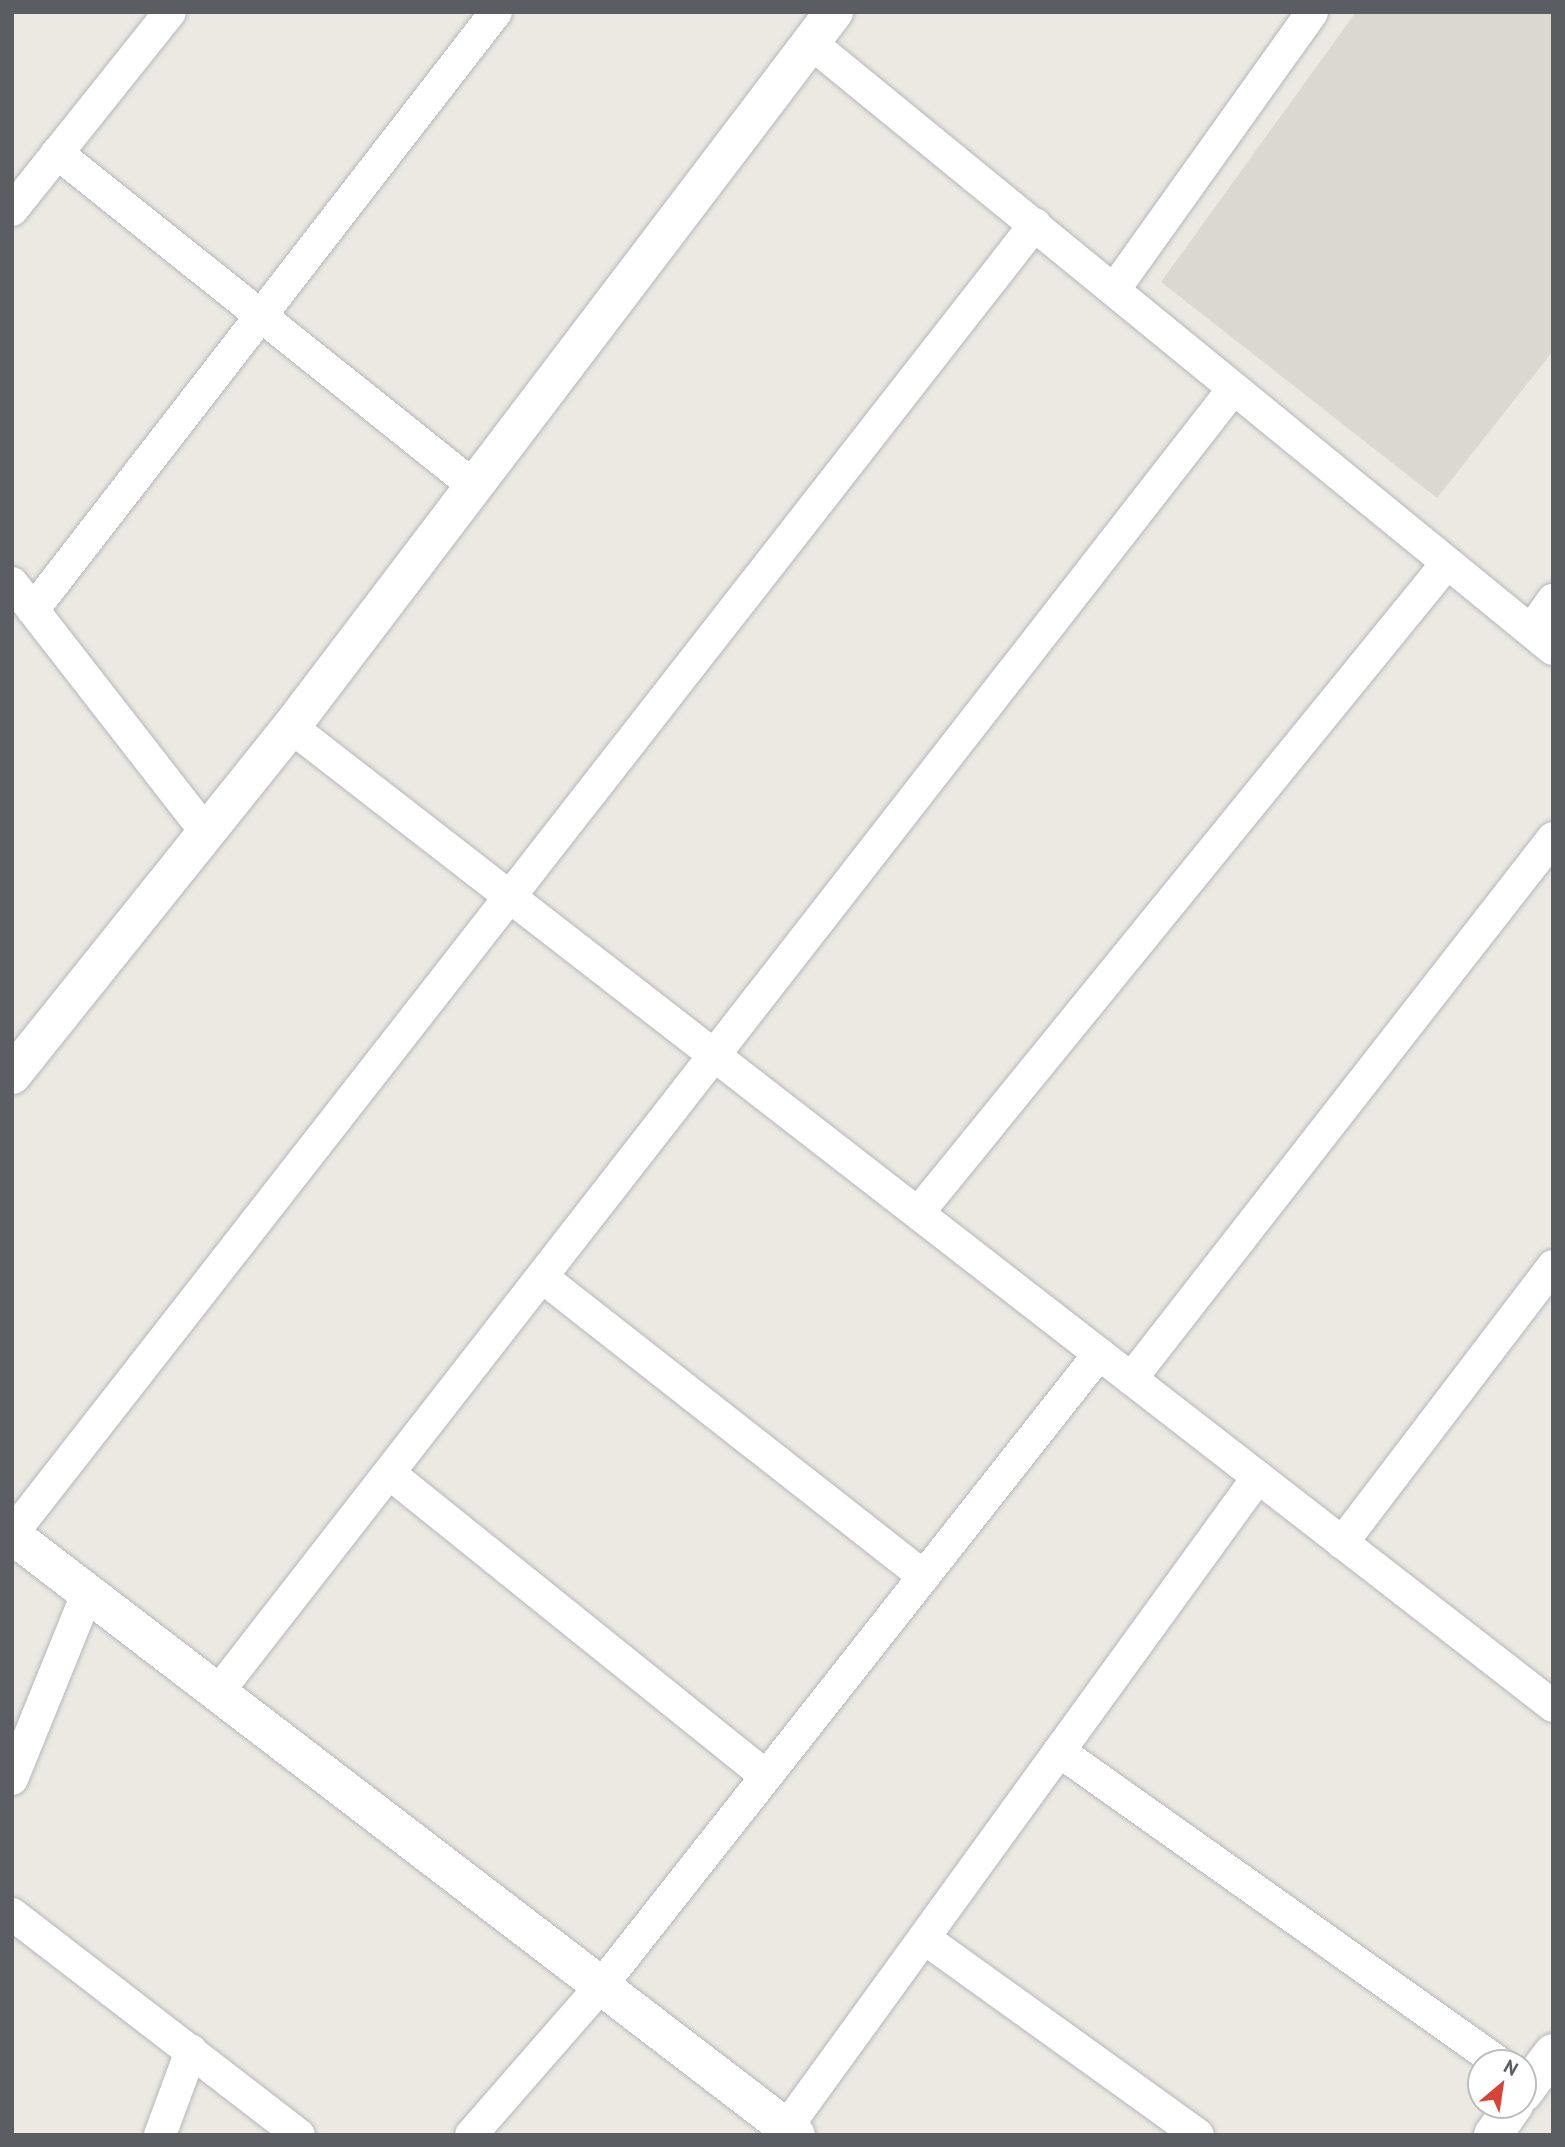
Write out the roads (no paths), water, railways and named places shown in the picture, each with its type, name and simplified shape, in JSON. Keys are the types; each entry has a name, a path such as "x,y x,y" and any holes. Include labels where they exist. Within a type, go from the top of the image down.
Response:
{"street":[{"path":"12,210 170,12"},
{"path":"33,610 496,12"},
{"path":"16,1061 291,727 834,12"},
{"path":"1114,290 1312,12"},
{"path":"811,43 1542,640 1553,600"},
{"path":"57,153 474,486"},
{"path":"1035,224 12,1534 791,2131 924,1938 1258,1477"},
{"path":"218,1692 1234,388"},
{"path":"918,1213 1447,563"},
{"path":"12,583 206,832"},
{"path":"291,727 1553,1706"},
{"path":"1131,1379 1553,838"},
{"path":"542,1277 924,1576"},
{"path":"1342,1543 1547,1285"},
{"path":"471,2135 601,1986 1099,1354"},
{"path":"389,1473 766,1776"},
{"path":"12,1779 88,1592"},
{"path":"1059,1751 1479,2049"},
{"path":"12,1914 299,2135"},
{"path":"924,1938 1198,2135"},
{"path":"160,2135 191,2052"},
{"path":"1537,2073 1553,2053"},
{"path":"1493,2135 1504,2119"}]}
